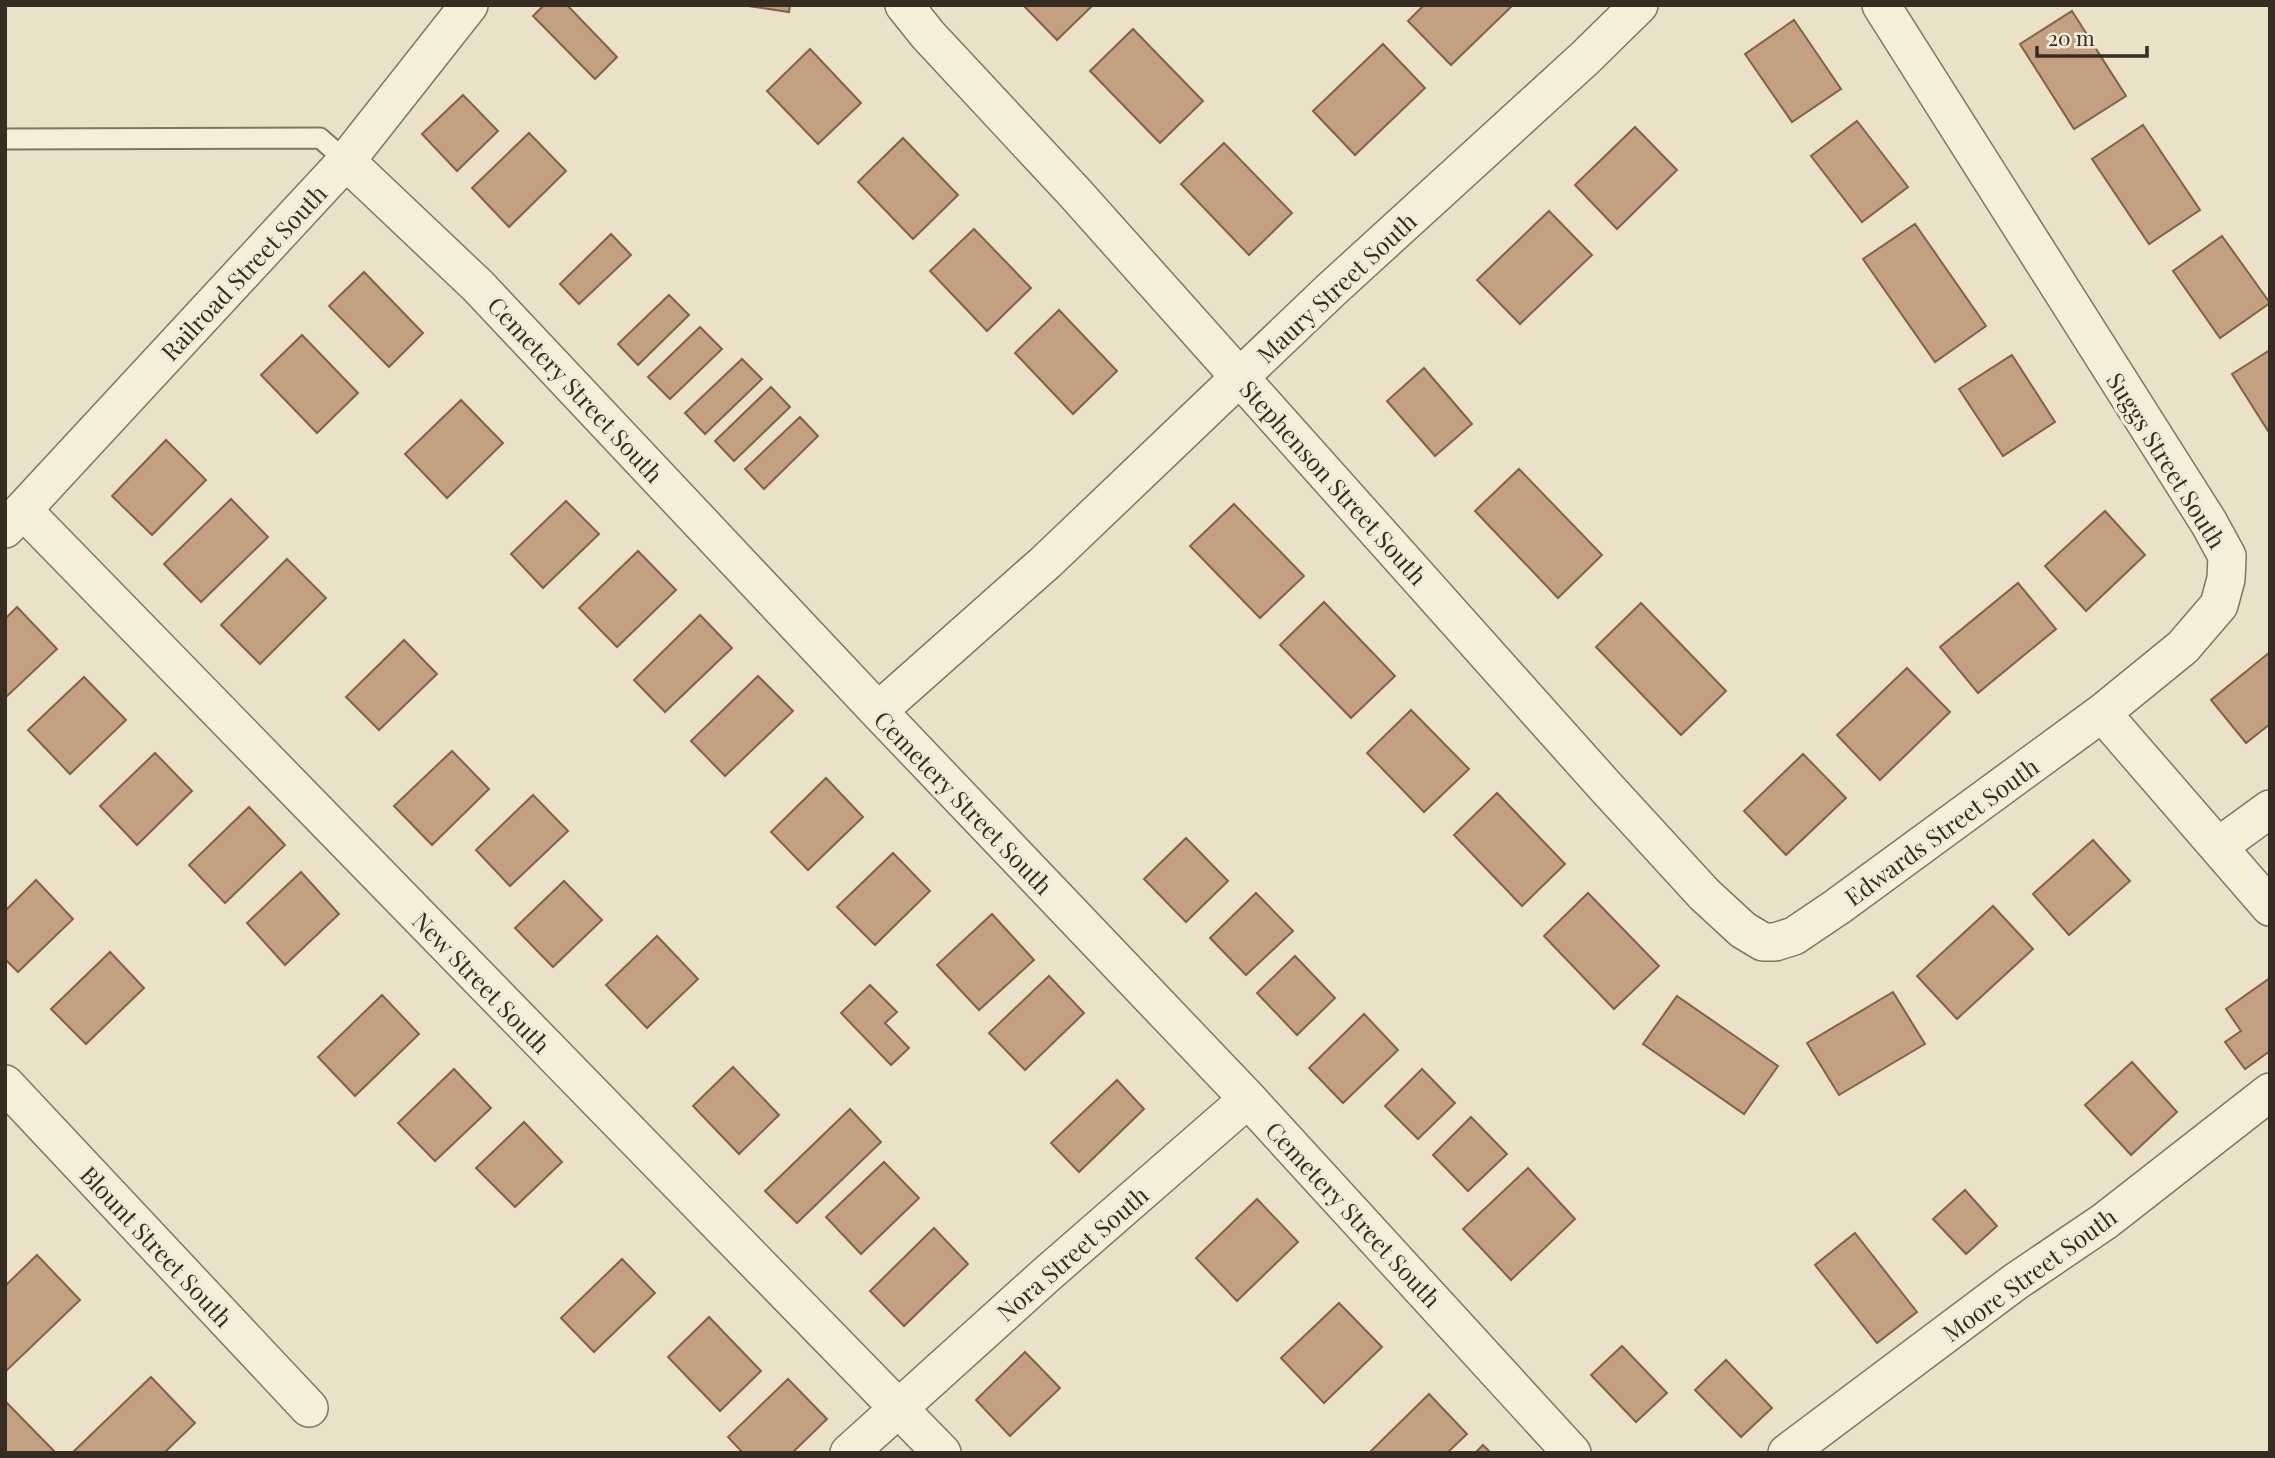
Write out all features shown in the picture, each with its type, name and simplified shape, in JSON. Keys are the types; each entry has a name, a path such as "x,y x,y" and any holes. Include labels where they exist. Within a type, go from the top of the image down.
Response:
{"street":[{"name":"Railroad Street South","path":"14,520 346,161 469,5"},
{"name":"Stephenson Street South","path":"904,5 928,35 1241,378 1594,775 1704,894 1743,930 1763,942 1775,942"},
{"name":"Maury Street South","path":"878,711 1046,562 1332,289 1585,58 1639,5"},
{"name":"Suggs Street South","path":"1881,5 2209,523 2227,556 2226,579 2219,605 2183,647 2102,713"},
{"name":"Cemetery Street South","path":"346,161 478,286 1248,1099 1572,1453"},
{"name":"New Street South","path":"14,520 942,1453"},
{"path":"2102,713 2270,907"},
{"name":"Edwards Street South","path":"1775,942 1794,936 1837,907 2102,713"},
{"path":"2219,846 2270,809"},
{"name":"Blount Street South","path":"5,1084 309,1408"},
{"name":"Moore Street South","path":"1787,1453 2015,1282 2105,1220 2270,1093"},
{"name":"Nora Street South","path":"849,1453 1248,1099"}],"lane":[{"path":"5,139 320,138 346,161"}],"building":[{"path":"544,5 567,5 617,57 595,79 533,16"},
{"path":"741,5 790,5 789,12"},
{"path":"1023,5 1093,5 1057,40"},
{"path":"1424,5 1513,5 1451,65 1408,21"},
{"path":"2072,11 2126,96 2074,129 2020,44"},
{"path":"1794,20 1841,89 1792,122 1745,54"},
{"path":"1133,29 1203,101 1160,143 1090,71"},
{"path":"1383,44 1425,88 1355,155 1313,111"},
{"path":"810,49 861,103 818,144 767,91"},
{"path":"463,95 498,131 457,171 422,134"},
{"path":"1857,121 1908,187 1862,222 1811,156"},
{"path":"2143,125 2200,210 2149,244 2092,159"},
{"path":"1635,127 1677,170 1617,229 1575,185"},
{"path":"529,133 566,171 509,227 472,188"},
{"path":"903,138 958,195 913,239 858,182"},
{"path":"1224,143 1292,213 1249,255 1181,184"},
{"path":"1549,211 1592,255 1520,324 1477,280"},
{"path":"1915,224 1986,326 1935,362 1863,259"},
{"path":"974,229 1031,288 987,331 930,271"},
{"path":"611,234 631,255 579,304 560,284"},
{"path":"2222,236 2270,303 2220,338 2173,271"},
{"path":"364,272 423,333 389,367 329,306"},
{"path":"669,295 689,315 638,365 618,344"},
{"path":"1059,310 1117,371 1073,414 1015,353"},
{"path":"700,327 722,349 670,399 648,377"},
{"path":"302,335 358,393 317,433 261,375"},
{"path":"2270,350 2270,434 2232,374"},
{"path":"2012,355 2055,422 2003,456 1959,389"},
{"path":"742,359 762,379 705,434 685,413"},
{"path":"1424,368 1472,424 1435,456 1387,401"},
{"path":"771,387 790,407 734,461 715,441"},
{"path":"461,400 503,443 447,498 405,454"},
{"path":"800,417 818,436 764,489 745,469"},
{"path":"166,440 206,480 152,535 112,496"},
{"path":"1519,469 1602,555 1558,598 1475,511"},
{"path":"231,499 268,537 201,602 164,564"},
{"path":"566,501 599,534 543,588 511,554"},
{"path":"1234,504 1304,576 1260,618 1190,546"},
{"path":"2105,511 2145,555 2086,611 2045,566"},
{"path":"638,551 676,590 617,647 579,608"},
{"path":"287,559 326,598 260,664 221,625"},
{"path":"2018,583 2056,629 1978,693 1940,647"},
{"path":"1324,602 1395,676 1351,718 1280,645"},
{"path":"1641,603 1726,691 1681,735 1596,647"},
{"path":"17,607 57,649 5,698 5,619"},
{"path":"700,615 732,648 665,712 634,680"},
{"path":"404,640 437,674 379,730 346,697"},
{"path":"2270,652 2270,724 2246,743 2211,700"},
{"path":"1907,668 1950,712 1880,780 1837,735"},
{"path":"758,676 793,711 725,776 691,741"},
{"path":"84,677 126,720 70,774 28,730"},
{"path":"1411,710 1469,769 1424,812 1367,753"},
{"path":"452,751 489,789 432,845 394,806"},
{"path":"155,753 192,791 137,845 100,806"},
{"path":"1803,754 1846,798 1786,855 1744,811"},
{"path":"826,778 863,817 808,870 771,832"},
{"path":"1497,793 1565,864 1522,906 1454,835"},
{"path":"533,795 568,831 510,886 476,850"},
{"path":"249,807 285,845 225,903 189,865"},
{"path":"1186,838 1228,881 1186,922 1144,879"},
{"path":"2093,840 2130,881 2069,935 2033,894"},
{"path":"893,853 930,891 875,945 837,907"},
{"path":"301,872 339,914 285,965 247,923"},
{"path":"36,880 73,919 18,972 5,959 5,911"},
{"path":"564,881 602,920 553,967 515,928"},
{"path":"1256,893 1293,931 1246,975 1210,938"},
{"path":"1588,893 1659,966 1614,1009 1544,936"},
{"path":"1993,906 2033,949 1957,1019 1917,976"},
{"path":"992,914 1034,960 979,1010 937,965"},
{"path":"657,936 698,979 647,1028 606,985"},
{"path":"110,952 144,988 86,1044 51,1009"},
{"path":"1295,956 1335,998 1297,1035 1257,993"},
{"path":"1049,976 1084,1013 1025,1070 989,1033"},
{"path":"2270,978 2270,1051 2245,1069 2225,1042 2241,1031 2226,1009"},
{"path":"870,985 897,1012 885,1023 909,1048 891,1065 841,1013"},
{"path":"1893,992 1925,1044 1839,1095 1807,1043"},
{"path":"382,995 419,1034 355,1096 318,1057"},
{"path":"1677,996 1778,1066 1744,1114 1643,1044"},
{"path":"1364,1014 1398,1050 1343,1103 1309,1068"},
{"path":"2132,1062 2177,1112 2131,1155 2085,1105"},
{"path":"733,1067 779,1115 739,1154 693,1106"},
{"path":"454,1069 491,1108 435,1161 398,1123"},
{"path":"1422,1069 1455,1103 1418,1139 1385,1106"},
{"path":"1117,1080 1144,1109 1079,1172 1051,1143"},
{"path":"850,1109 881,1142 797,1223 765,1191"},
{"path":"1471,1117 1507,1154 1468,1191 1433,1155"},
{"path":"524,1122 562,1162 515,1207 476,1168"},
{"path":"884,1162 919,1198 861,1254 826,1217"},
{"path":"1528,1168 1575,1219 1511,1280 1463,1229"},
{"path":"1965,1190 1997,1226 1966,1254 1933,1219"},
{"path":"1257,1199 1298,1242 1237,1301 1196,1258"},
{"path":"934,1228 968,1264 904,1326 870,1291"},
{"path":"1855,1233 1917,1312 1877,1343 1815,1265"},
{"path":"37,1255 80,1300 5,1372 5,1286"},
{"path":"622,1259 655,1293 594,1352 561,1318"},
{"path":"1339,1303 1382,1347 1324,1403 1281,1358"},
{"path":"709,1317 761,1371 720,1411 668,1357"},
{"path":"1622,1346 1667,1393 1636,1422 1591,1375"},
{"path":"1025,1352 1060,1388 1010,1436 976,1400"},
{"path":"1726,1360 1772,1408 1741,1437 1695,1390"},
{"path":"151,1377 195,1423 164,1453 72,1453"},
{"path":"788,1379 827,1419 792,1453 743,1453 728,1437"},
{"path":"1429,1394 1467,1434 1447,1453 1369,1453"},
{"path":"5,1401 56,1453 5,1453"},
{"path":"1483,1445 1491,1453 1475,1453"}]}
